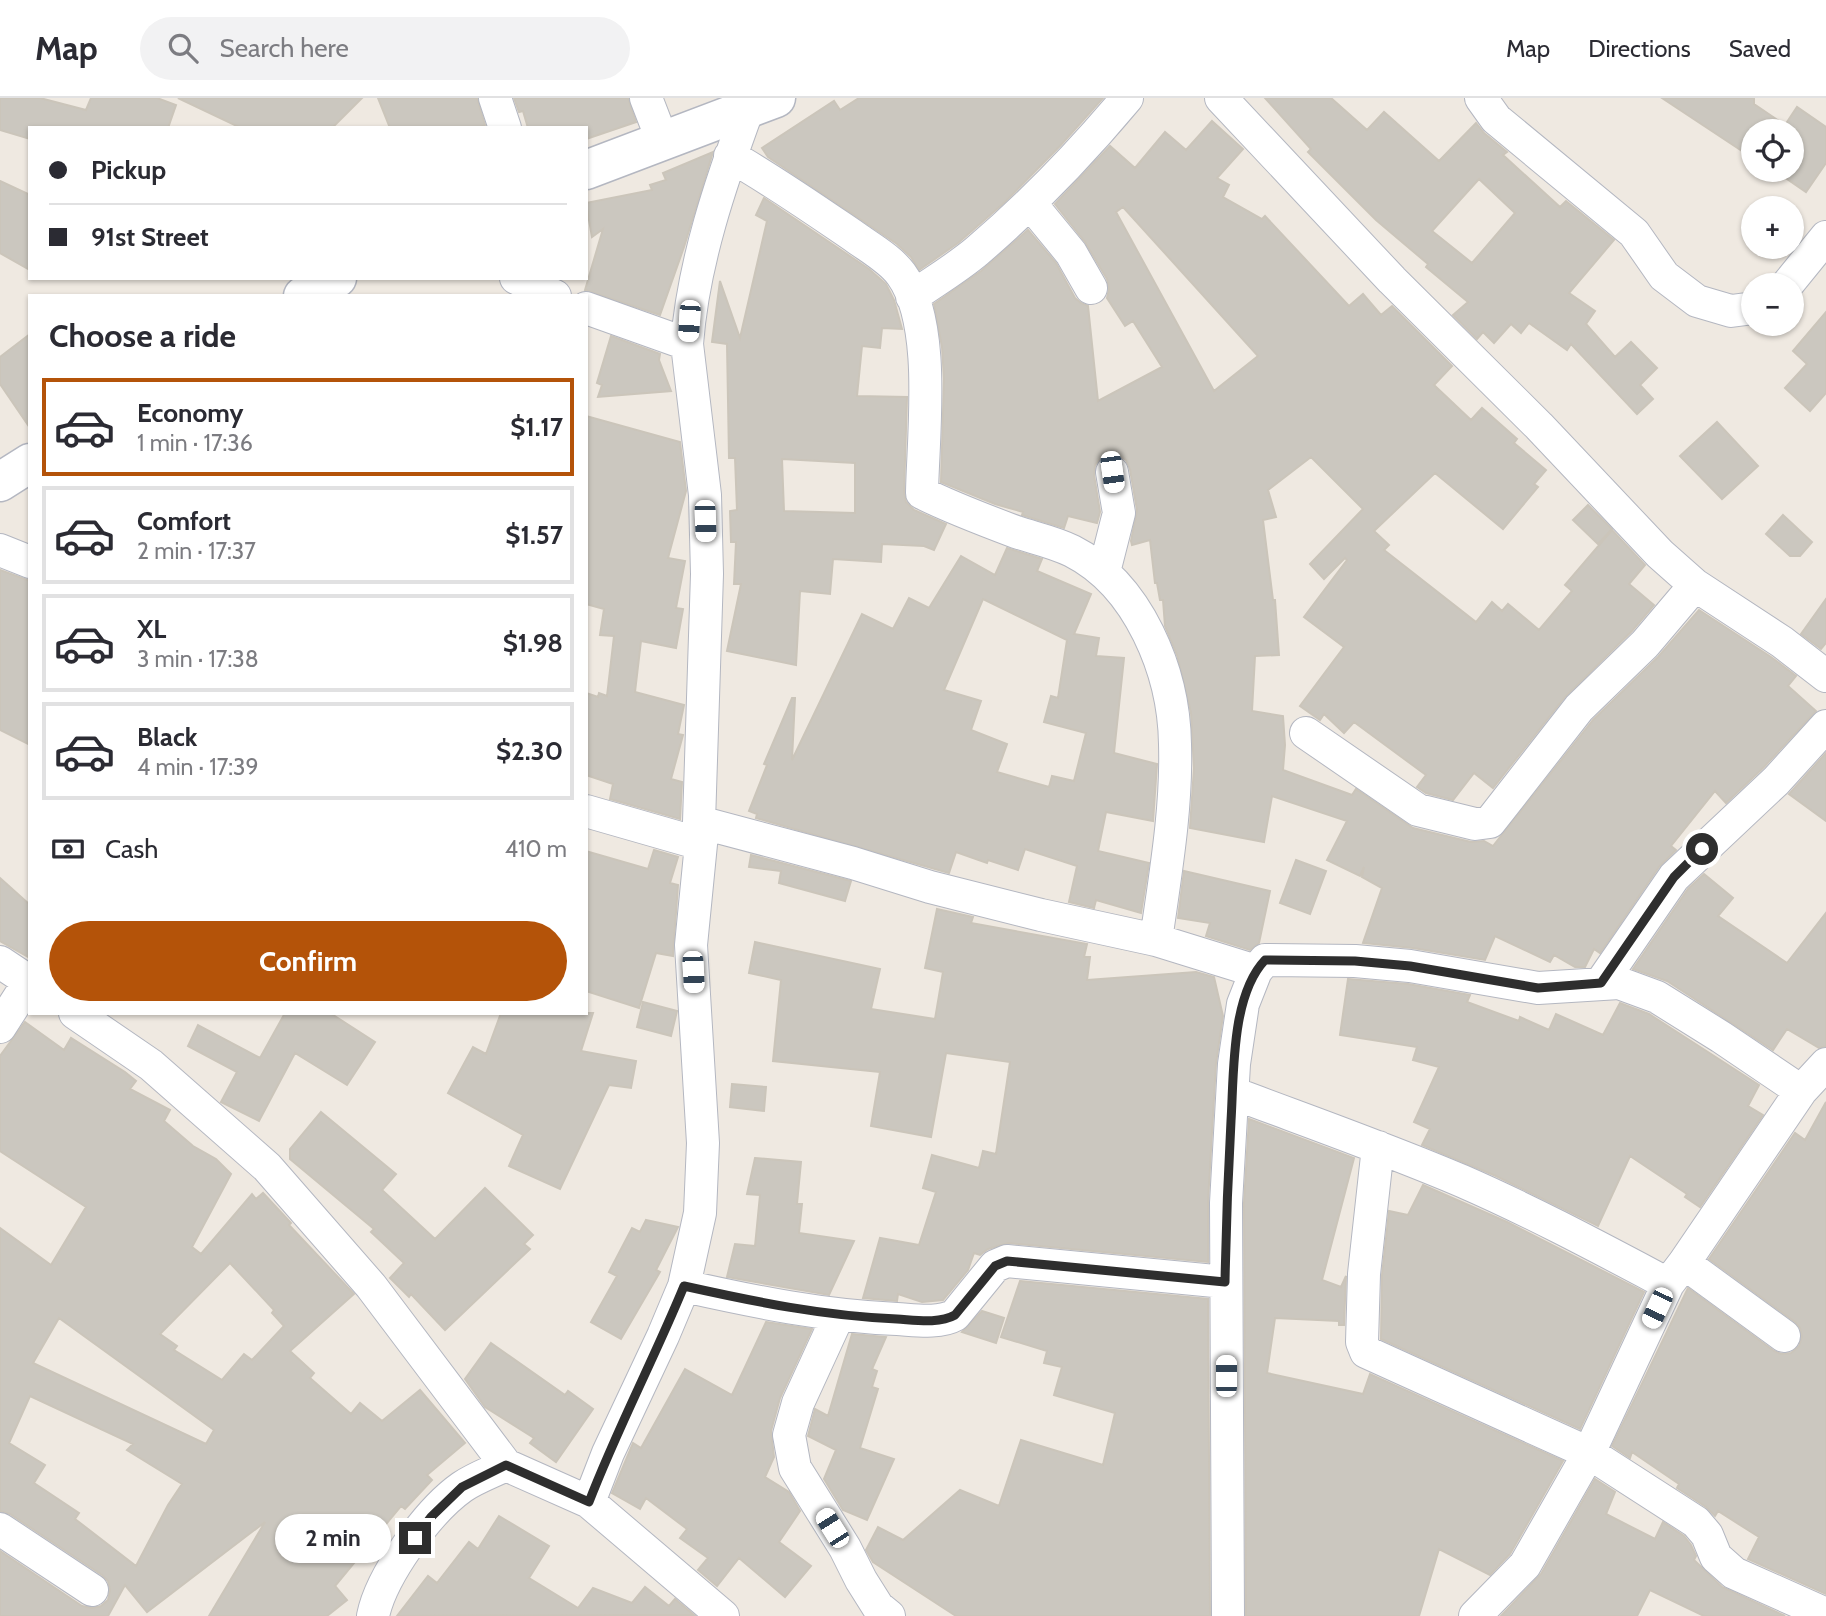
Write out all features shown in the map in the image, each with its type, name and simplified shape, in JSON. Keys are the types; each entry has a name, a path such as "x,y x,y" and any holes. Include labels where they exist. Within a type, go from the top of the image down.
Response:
{"street":[{"path":"495,98 504,126"},
{"path":"646,98 663,142"},
{"path":"912,297 975,252 1030,202 1074,160 1127,98"},
{"path":"1221,98 1392,280 1539,426 1660,554 1695,585 1782,642 1826,676"},
{"path":"1480,98 1496,119 1634,233 1664,276 1697,301 1731,312 1741,310"},
{"path":"588,169 763,102"},
{"path":"589,1502 608,1453 684,1286 700,1213 703,1143 691,945 700,833 707,574 705,495 687,344 696,284 730,156 763,102"},
{"path":"730,156 777,183 883,257 901,274 920,319 926,395 922,493 1014,531 1071,550 1104,572 1124,592 1144,623 1171,700 1175,744 1172,815 1156,940"},
{"path":"1030,202 1071,253 1091,288"},
{"path":"1797,273 1826,237"},
{"path":"307,294 333,280"},
{"path":"520,280 551,294"},
{"path":"588,309 687,344"},
{"path":"0,482 28,464"},
{"path":"1104,572 1119,513 1112,472"},
{"path":"0,550 28,561"},
{"path":"1306,733 1418,810 1475,824 1490,822 1579,708 1645,644 1695,585"},
{"path":"1601,983 1674,877 1776,780 1826,726"},
{"path":"588,811 853,863 930,887 1156,940 1256,971"},
{"path":"1228,1616 1226,1203 1234,1064 1243,1004 1256,971 1265,960 1343,960 1410,966 1538,988 1619,984 1657,998 1801,1091"},
{"path":"0,962 28,981"},
{"path":"0,1027 28,984"},
{"path":"78,1015 150,1065 267,1167 371,1286 506,1465 589,1502 723,1616"},
{"path":"1475,1616 1525,1565 1589,1453 1676,1273 1801,1091 1826,1064"},
{"path":"1233,1093 1378,1147 1676,1273 1784,1336"},
{"path":"1378,1147 1364,1274 1362,1342 1366,1352 1589,1453 1696,1522 1707,1535 1717,1557 1734,1573 1826,1614"},
{"path":"684,1286 768,1305 838,1316 921,1320 948,1319 955,1315 995,1266 1007,1261 1225,1282"},
{"path":"838,1316 798,1403 789,1435 795,1468 878,1607 889,1616"},
{"path":"373,1616 375,1604 399,1558 431,1517 462,1487 506,1465"},
{"path":"0,1530 92,1590"}],"building":[{"path":"0,98 40,98 86,110 91,98 157,98 176,105 169,126 28,126 28,138 0,130"},
{"path":"178,98 362,98 334,126 237,126"},
{"path":"378,98 477,98 485,125 483,126 389,126"},
{"path":"514,98 628,98 636,122 588,138 588,126 527,126 523,111 519,112"},
{"path":"859,98 1103,98 1005,202 958,243 919,270 911,257 897,244 768,157 762,148 834,101 840,110"},
{"path":"1265,98 1331,98 1367,130 1384,112 1439,161 1476,123 1507,152 1503,155 1560,207 1566,201 1614,240 1569,293 1595,311 1586,324 1615,357 1631,342 1657,368 1640,385 1653,399 1637,414 1571,344 1567,350 1529,323 1521,333 1511,324 1494,343 1483,332 1477,339 1453,315 1468,302 1376,220 1308,152 1311,149","holes":["1479,179 1515,213 1472,263 1432,231"]},
{"path":"1662,98 1754,98 1754,104 1776,119 1741,119 1741,150"},
{"path":"1797,107 1826,127 1826,163 1806,192 1791,182 1804,182 1804,119 1789,119"},
{"path":"1212,121 1243,149 1217,178 1229,185 1223,197 1262,219 1265,216 1349,306 1363,294 1381,315 1392,306 1452,366 1434,385 1471,420 1482,408 1517,439 1514,443 1546,470 1534,484 1538,487 1503,529 1435,473 1374,531 1389,545 1384,550 1476,622 1492,602 1502,611 1508,604 1539,630 1572,591 1565,585 1612,530 1645,565 1629,584 1654,605 1632,631 1565,697 1493,788 1474,773 1453,800 1426,793 1417,787 1426,775 1354,722 1344,733 1324,714 1320,720 1300,706 1344,647 1304,617 1347,560 1345,558 1324,579 1310,564 1363,509 1311,457 1268,490 1276,517 1263,520 1275,600 1279,655 1255,656 1252,711 1283,716 1283,770 1352,795 1356,789 1413,828 1471,842 1484,841 1493,846 1593,720 1658,657 1699,610 1796,676 1788,686 1816,711 1726,803 1715,791 1671,846 1676,850 1659,867 1600,953 1594,949 1585,967 1575,967 1554,955 1550,962 1495,936 1485,960 1363,943 1382,888 1362,877 1364,867 1360,876 1327,860 1347,821 1272,796 1264,842 1190,828 1194,768 1191,713 1177,655 1165,626 1163,600 1160,600 1155,583 1150,540 1132,545 1137,510 1126,460 1110,454 1095,465 1100,512 1097,523 1068,516 1064,528 1022,515 1023,512 995,504 941,482 944,379 942,347 934,304 981,271 1028,230 1056,263 1075,298 1088,306 1098,401 1162,367 1133,321 1125,326 1107,298 1107,279 1085,242 1055,204 1110,146 1135,168 1165,132 1186,150","holes":["1123,207 1258,356 1214,391 1116,212"]},
{"path":"713,152 660,315 585,290 603,229 592,237 588,203 652,190 650,185 666,180 663,173"},
{"path":"0,181 28,194 28,269 0,253"},
{"path":"764,198 869,269 886,284 894,300 902,329 882,328 880,348 862,346 857,396 907,397 906,502 914,510 946,524 934,550 924,546 882,544 881,562 833,559 830,594 800,591 796,665 727,651 741,584 734,584 736,542 731,542 730,511 737,510 735,458 729,458 727,344 712,342 720,281 740,338 767,221 756,215","holes":["782,459 855,463 855,513 784,511"]},
{"path":"1826,312 1826,393 1810,411 1785,388 1807,364 1793,351"},
{"path":"28,336 28,425 0,384 0,357"},
{"path":"611,336 660,354 659,360 671,391 598,397 602,385 597,383"},
{"path":"588,417 680,442 686,491 668,558 685,561 676,608 683,609 676,648 641,641 635,692 684,705 678,734 683,735 671,779 682,782 680,819 610,799 613,784 588,776 588,694 607,696 614,636 600,635 604,609 588,605"},
{"path":"1717,422 1758,466 1722,499 1680,456"},
{"path":"1588,505 1612,529 1598,544 1573,520"},
{"path":"1783,515 1812,542 1800,556 1790,556 1766,534"},
{"path":"1007,548 1042,559 1037,571 1091,594 1074,634 1099,638 1096,656 1124,658 1114,753 1157,764 1153,821 1106,812 1098,851 1149,863 1141,913 1096,900 1094,908 1069,902 1077,866 1025,849 1018,870 956,852 949,873 756,818 757,814 749,811 767,765 764,764 792,698 795,698 792,760 862,614 893,629 909,598 929,608 961,556 995,575","holes":["983,599 1067,640 1058,698 1051,696 1044,722 1086,733 1074,781 1052,776 1049,787 997,772 1007,744 971,730 981,701 944,690"]},
{"path":"0,570 28,580 28,744 0,730"},
{"path":"1826,599 1826,643 1821,649 1801,634"},
{"path":"1826,753 1826,821 1789,794"},
{"path":"654,850 678,857 670,883 678,885 673,956 656,953 639,1008 588,992 588,852 648,869"},
{"path":"751,855 851,881 845,901 779,883 781,871 749,867"},
{"path":"1296,860 1326,871 1310,914 1280,903"},
{"path":"1184,871 1270,891 1259,943 1250,950 1206,936 1210,923 1178,918"},
{"path":"1704,874 1733,898 1718,916 1787,963 1826,913 1826,1046 1819,1048 1787,1029 1773,1050 1667,981 1633,969 1688,889"},
{"path":"0,878 28,903 28,957 0,941"},
{"path":"937,909 973,917 971,923 1087,944 1084,957 1090,957 1087,980 1196,972 1214,977 1223,1016 1216,1063 1208,1202 1208,1262 1008,1243 988,1249 980,1255 974,1253 968,1270 943,1300 922,1302 898,1294 897,1301 863,1298 880,1238 919,1245 936,1192 923,1188 932,1155 979,1168 983,1151 996,1154 1010,1062 946,1053 931,1137 871,1126 880,1072 773,1061 781,980 749,973 755,942 880,969 871,1009 935,1019 943,972 925,968"},
{"path":"1348,979 1408,984 1470,995 1467,1002 1519,1021 1520,1017 1549,1030 1556,1014 1603,1035 1620,1003 1649,1014 1759,1085 1748,1106 1763,1115 1700,1207 1685,1197 1687,1194 1630,1156 1598,1226 1496,1176 1422,1145 1430,1129 1414,1122 1439,1067 1413,1060 1417,1047 1340,1035"},
{"path":"643,1002 677,1011 671,1036 637,1027"},
{"path":"593,1013 581,1051 636,1061 631,1088 609,1085 560,1189 509,1166 523,1135 448,1093 473,1047 486,1054 500,1015"},
{"path":"284,1015 333,1015 375,1042 347,1085 295,1053 259,1121 221,1102 237,1072 188,1046 198,1025 260,1058"},
{"path":"25,1022 64,1050 71,1038 136,1081 130,1089 170,1110 164,1121 193,1146 216,1159 231,1174 192,1247 201,1254 252,1194 256,1199 263,1193 291,1223 289,1225 354,1294 290,1351 314,1373 310,1378 351,1414 360,1403 382,1421 420,1390 465,1443 427,1475 432,1480 405,1509 401,1506 335,1586 347,1600 327,1616 209,1616 265,1522 147,1612 125,1585 108,1616 0,1616 0,1551 82,1606 101,1606 108,1600 110,1590 108,1581 102,1575 10,1514 0,1511 0,1228 51,1265 86,1207 0,1151 0,1056","holes":["230,1263 274,1310 272,1313 284,1326 252,1360 244,1354 222,1380 174,1350 177,1346 160,1334","59,1318 214,1430 206,1444 33,1363","30,1396 133,1444 127,1450 182,1484 136,1566 75,1519 79,1513 34,1483 45,1465 9,1443"]},
{"path":"732,1084 766,1087 764,1111 730,1107"},
{"path":"1826,1102 1826,1594 1748,1559 1759,1537 1718,1511 1715,1516 1677,1488 1679,1484 1632,1452 1630,1458 1612,1446 1688,1288 1774,1351 1781,1354 1791,1353 1799,1346 1802,1337 1795,1322 1709,1259 1795,1133 1805,1140"},
{"path":"321,1112 396,1174 382,1190 435,1239 485,1188 533,1235 524,1244 530,1249 445,1330 411,1294 409,1297 390,1278 404,1263 371,1232 374,1229 290,1159 290,1149"},
{"path":"1249,1119 1354,1158 1322,1280 1341,1287 1346,1276 1344,1325 1339,1325 1339,1321 1275,1318 1267,1373 1363,1394 1370,1374 1563,1461 1510,1554 1490,1575 1439,1549 1419,1616 1246,1616 1244,1203"},
{"path":"755,1158 801,1162 797,1204 802,1204 799,1233 854,1241 829,1295 727,1277 735,1244 755,1246 760,1195 747,1194"},
{"path":"1423,1185 1507,1222 1644,1292 1580,1429 1381,1339 1382,1275 1389,1211 1408,1215"},
{"path":"646,1220 678,1227 656,1270 660,1272 621,1339 591,1322 617,1276 609,1272 632,1228 640,1232"},
{"path":"1020,1281 1208,1299 1210,1616 956,1616 873,1562 866,1550 878,1527 903,1540 960,1490 999,1506 1021,1440 1103,1465 1115,1413 1054,1395 1062,1367 1044,1363 1047,1351 1001,1337"},
{"path":"982,1311 1004,1318 996,1343 962,1332"},
{"path":"766,1322 812,1329 780,1398 771,1431 774,1457 765,1477 789,1492 800,1511 779,1542 811,1566 785,1597 739,1558 717,1586 698,1570 708,1558 680,1538 687,1529 646,1498 640,1509 612,1493 633,1443 641,1448 685,1369 732,1395"},
{"path":"852,1334 886,1337 872,1369 877,1371 872,1387 878,1389 860,1448 894,1459 867,1520 843,1510 824,1479 836,1450 808,1436 815,1409 828,1416"},
{"path":"491,1343 565,1395 568,1391 593,1409 556,1462 530,1443 534,1438 485,1407 465,1379"},
{"path":"1595,1479 1615,1492 1606,1514 1655,1539 1663,1522 1684,1536 1696,1556 1694,1560 1722,1587 1785,1616 1704,1616 1650,1590 1637,1616 1501,1616 1541,1574"},
{"path":"499,1516 549,1546 529,1578 578,1608 593,1588 632,1603 645,1587 669,1606 675,1599 694,1615 397,1616 428,1576 437,1583 469,1542 478,1549"}],"route":[{"path":"415,1538 431,1517 462,1487 506,1465 589,1502 608,1453 684,1286 768,1305 845,1317 921,1320 948,1319 955,1315 995,1266 1007,1261 1225,1282 1226,1203 1234,1064 1243,1004 1261,963 1270,959 1355,961 1410,966 1538,988 1601,983 1674,877 1702,849"}]}
